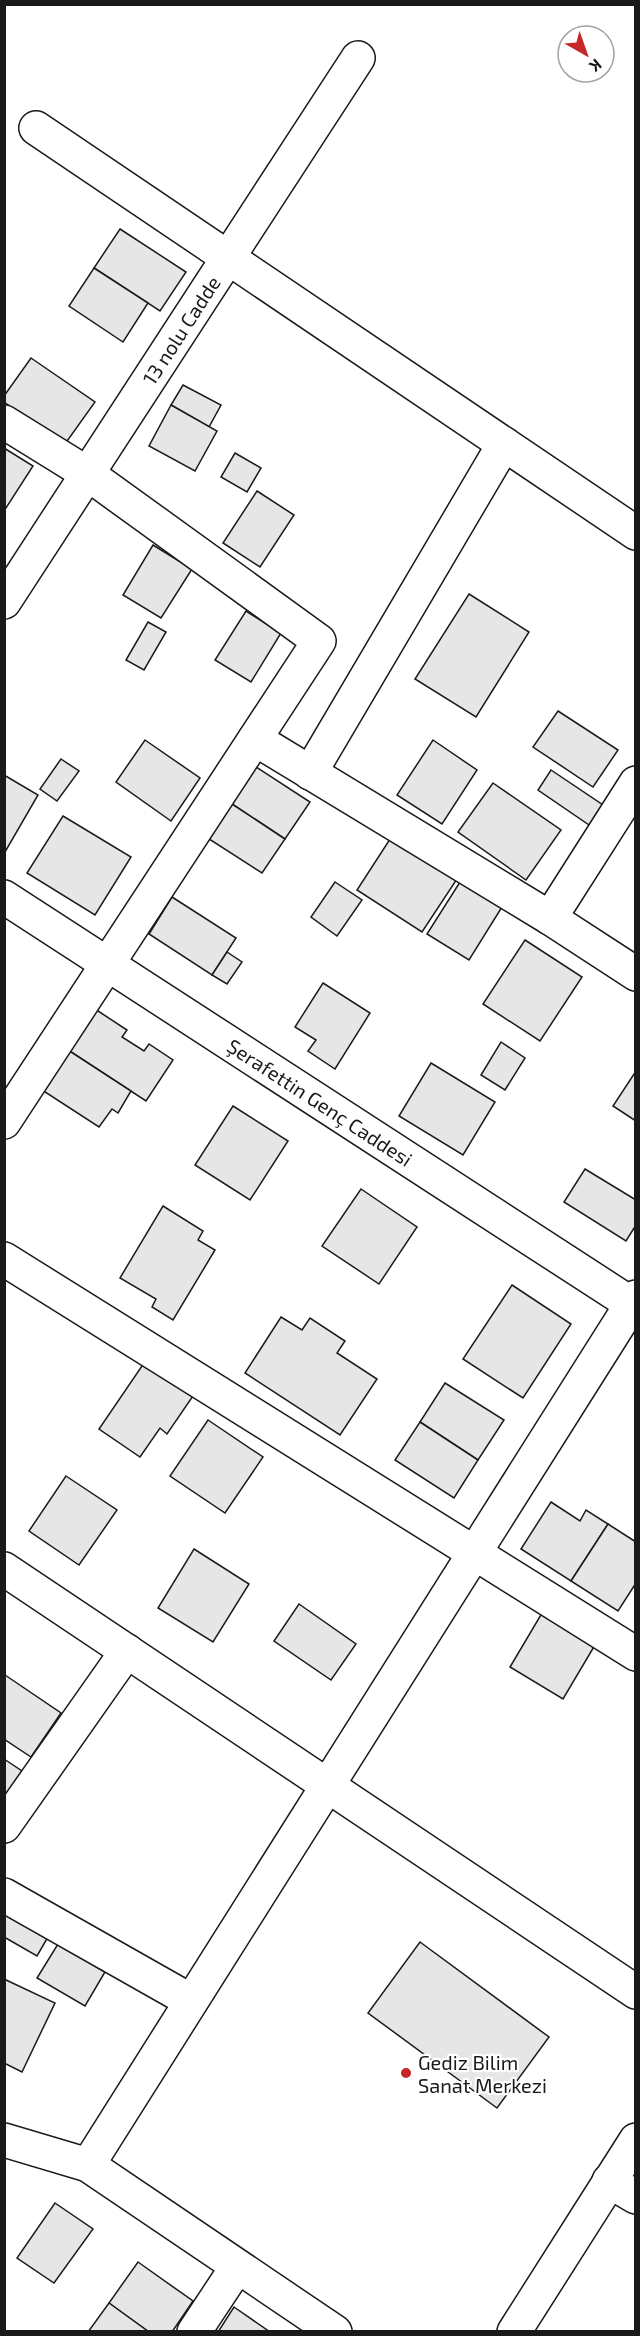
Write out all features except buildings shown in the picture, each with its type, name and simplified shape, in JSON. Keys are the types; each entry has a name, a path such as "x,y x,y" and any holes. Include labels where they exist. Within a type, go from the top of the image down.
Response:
{"street":[{"name":"13 nolu Cadde","path":"4,602 358,58"},
{"path":"36,128 636,533"},
{"path":"4,422 88,474 319,641 4,1122"},
{"path":"310,773 504,444"},
{"path":"255,739 550,918 636,974"},
{"path":"550,918 636,783"},
{"name":"Şerafettin Genç Caddesi","path":"4,897 634,1303"},
{"path":"4,1258 636,1654"},
{"path":"88,2165 634,1303"},
{"path":"4,1569 636,1992"},
{"path":"4,1826 127,1651"},
{"path":"4,1895 191,2001"},
{"path":"4,2140 88,2165 335,2331"},
{"path":"514,2331 622,2189 636,2140"},
{"path":"194,2331 237,2266"}],"place":[{"name":"Gediz Bilim Sanat Merkezi","path":"406,2073"}]}
